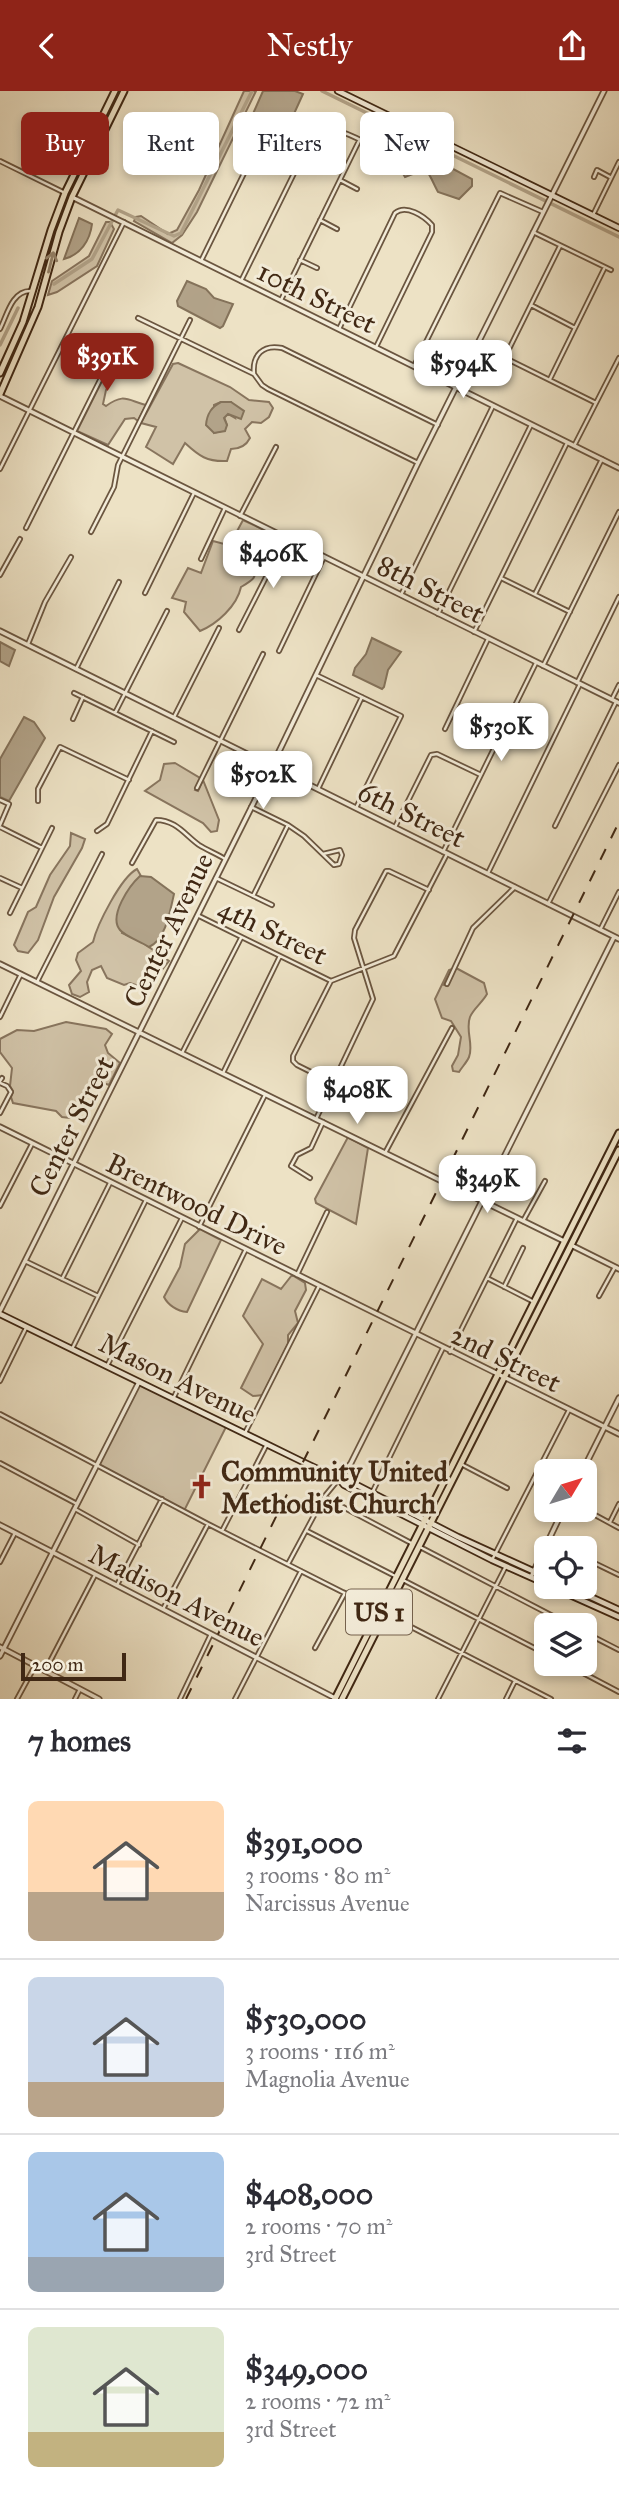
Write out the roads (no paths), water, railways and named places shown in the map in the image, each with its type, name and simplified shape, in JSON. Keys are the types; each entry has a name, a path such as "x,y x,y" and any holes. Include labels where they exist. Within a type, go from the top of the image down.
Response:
{"main road":[{"path":"109,121 124,91"},
{"path":"338,91 619,228"},
{"path":"115,92 115,109"},
{"path":"105,112 115,92"},
{"path":"0,373 23,322 51,230 74,175"},
{"path":"0,395 38,307 59,232 83,175"},
{"path":"33,291 38,307"},
{"name":"US 1","path":"416,1545 431,1526 619,1133"},
{"name":"US 1","path":"337,1699 400,1579 424,1523 502,1376 534,1302 619,1150"},
{"name":"Mason Avenue","path":"0,1312 339,1479 344,1485 533,1575"},
{"name":"Mason Avenue","path":"339,1479 346,1479 424,1523"},
{"path":"578,1599 619,1618"},
{"path":"595,1599 619,1610"}],"street":[{"name":"Center Avenue","path":"139,1033 418,463 604,91"},
{"path":"241,281 311,139 325,129 336,130 359,141 281,300"},
{"path":"0,161 65,193"},
{"path":"593,215 619,162"},
{"path":"594,177 597,170 611,178"},
{"path":"201,261 243,175"},
{"path":"340,180 357,189"},
{"path":"414,366 500,193 543,212"},
{"name":"10th Street","path":"72,197 619,468"},
{"path":"339,329 395,213 406,209 432,225 432,232 376,347"},
{"path":"320,220 337,229"},
{"path":"0,469 122,221"},
{"path":"533,232 604,269 611,270"},
{"path":"505,357 560,246"},
{"path":"300,260 317,268"},
{"path":"549,380 604,269"},
{"path":"0,329 18,293 33,291"},
{"path":"531,305 575,328"},
{"path":"138,318 254,374 268,389 418,463"},
{"path":"91,532 114,487 118,465 190,320"},
{"path":"26,528 119,342"},
{"path":"477,344 596,403"},
{"path":"254,374 254,360 258,354 268,347 282,348 438,425"},
{"path":"574,446 619,358"},
{"name":"8th Street","path":"0,395 616,701"},
{"path":"401,595 493,405"},
{"path":"438,614 531,425"},
{"path":"474,632 567,442"},
{"path":"240,516 276,447"},
{"path":"535,594 602,459"},
{"path":"145,593 194,493"},
{"path":"201,559 225,508"},
{"path":"543,666 619,512"},
{"path":"239,630 286,538"},
{"path":"0,575 20,539"},
{"path":"28,644 45,603 71,557"},
{"path":"278,650 324,557"},
{"path":"501,577 570,612"},
{"path":"76,669 120,582"},
{"path":"488,873 619,597"},
{"path":"115,713 167,611"},
{"path":"174,717 219,628"},
{"name":"6th Street","path":"0,631 617,938"},
{"path":"445,729 488,639"},
{"path":"197,788 263,654"},
{"path":"333,1083 297,1065 293,1056 331,981 394,956 429,890 481,775 537,663"},
{"path":"315,674 401,716 356,808"},
{"path":"555,826 616,701 619,685"},
{"path":"74,693 174,742"},
{"path":"73,719 83,697"},
{"path":"318,789 363,697"},
{"path":"97,831 107,824 152,731"},
{"path":"38,801 38,789 60,747 129,779"},
{"path":"394,827 428,756 434,754 481,775"},
{"path":"548,904 619,765"},
{"path":"0,800 9,804 0,826 42,848"},
{"path":"251,807 288,825 334,865 339,864 342,855 340,850 323,854"},
{"path":"132,863 156,820 164,820 186,831 198,844 225,859"},
{"path":"253,896 288,825"},
{"path":"10,913 52,828"},
{"path":"37,982 102,853"},
{"path":"316,1119 372,1005 373,994 354,938 355,930 386,871 429,890"},
{"path":"0,878 22,888"},
{"path":"216,878 272,905"},
{"path":"447,984 473,928 515,887"},
{"path":"600,930 619,892"},
{"name":"4th Street","path":"197,915 331,981"},
{"path":"182,1053 242,938"},
{"path":"288,1565 324,1497 351,1463 481,1200 617,938"},
{"path":"223,1073 280,956"},
{"path":"0,964 617,1268 599,1296"},
{"path":"0,1017 21,974"},
{"path":"385,1153 452,1028"},
{"name":"Center Street","path":"0,1312 139,1033"},
{"path":"0,1113 11,1092 1,1081"},
{"path":"199,1227 266,1094"},
{"path":"310,1178 291,1166 297,1155 311,1148 323,1122"},
{"name":"Brentwood Drive","path":"0,1127 376,1314"},
{"path":"0,1206 32,1143"},
{"path":"523,1221 545,1181"},
{"path":"62,1279 110,1182"},
{"path":"72,1349 146,1200"},
{"path":"297,1275 327,1212"},
{"path":"107,1366 182,1218"},
{"path":"450,1352 517,1218"},
{"path":"504,1287 523,1248"},
{"path":"173,1399 246,1249"},
{"path":"25,1261 98,1296"},
{"path":"487,1278 534,1302"},
{"path":"245,1434 319,1286"},
{"name":"2nd Street","path":"376,1314 619,1434"},
{"path":"0,1381 27,1327"},
{"path":"372,1493 443,1348"},
{"path":"0,1656 139,1382"},
{"path":"588,1459 619,1398"},
{"path":"493,1557 569,1410"},
{"path":"0,1414 208,1524 551,1699"},
{"path":"222,1531 267,1444"},
{"path":"0,1463 77,1504"},
{"path":"461,1464 507,1488"},
{"path":"324,1497 547,1613"},
{"path":"117,1585 162,1499"},
{"path":"610,1522 619,1504"},
{"path":"74,1509 139,1545"},
{"path":"597,1516 619,1528"},
{"path":"163,1609 208,1524"},
{"name":"Madison Avenue","path":"0,1525 337,1699"},
{"path":"307,1531 534,1648"},
{"path":"0,1562 15,1533"},
{"path":"438,1699 508,1564"},
{"path":"597,1565 619,1576"},
{"path":"235,1699 301,1571"},
{"path":"45,1671 95,1574"},
{"path":"315,1648 345,1593"},
{"path":"180,1699 211,1634"},
{"path":"597,1639 619,1650"},
{"path":"2,1648 99,1699"},
{"path":"17,1699 35,1666"},
{"path":"589,1676 619,1692"},
{"path":"506,1699 515,1681"},
{"path":"75,1699 80,1689"}],"waterway":[{"path":"54,284 92,259 118,210 174,236 181,233 252,91"},
{"path":"322,91 619,237"},
{"path":"0,345 18,308"}],"railway":[{"path":"186,1699 619,822"}],"place":[{"name":"Community United Methodist Church","path":"201,1487"}]}
